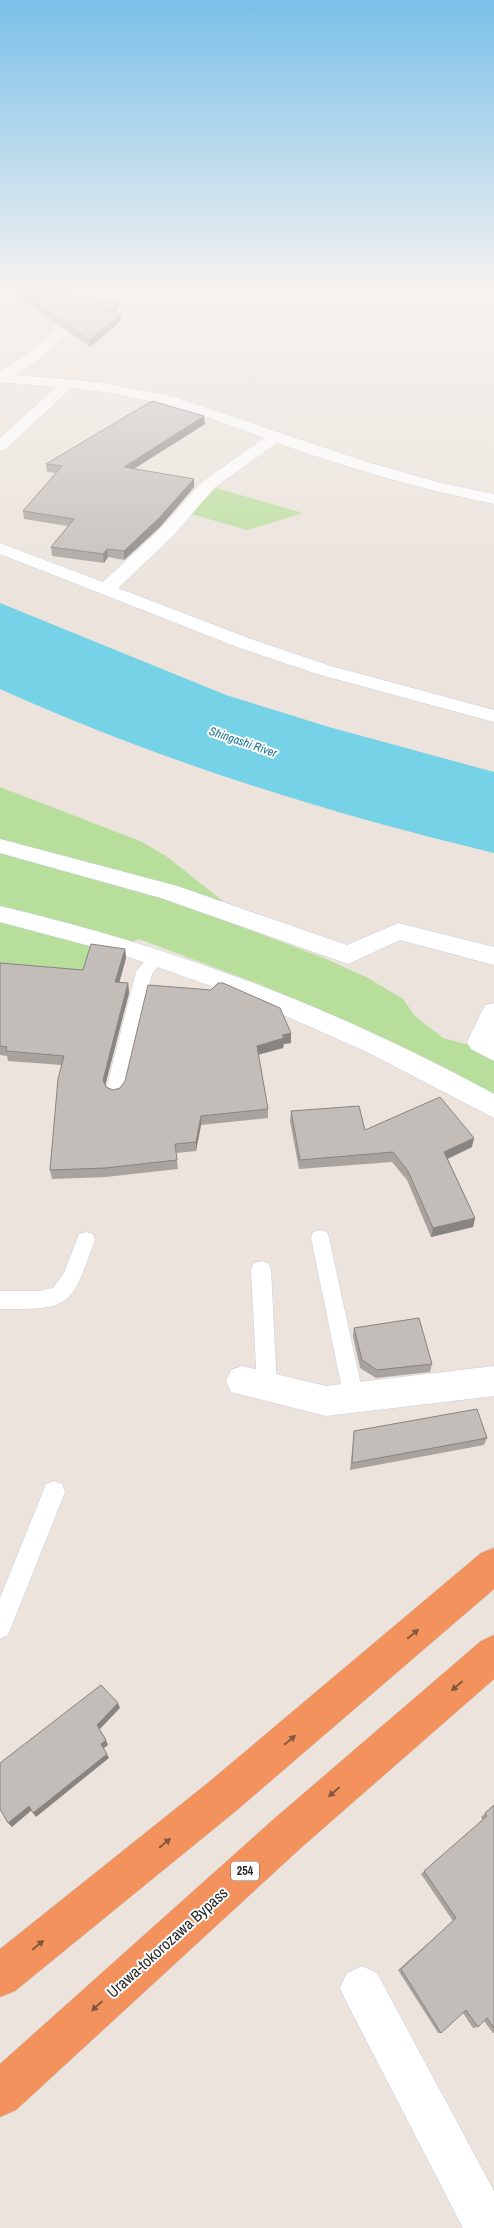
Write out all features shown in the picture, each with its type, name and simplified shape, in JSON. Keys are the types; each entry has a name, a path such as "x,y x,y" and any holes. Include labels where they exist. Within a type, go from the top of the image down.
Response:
{"highway":[{"path":"0,1976 223,1796 494,1566"},
{"name":"Urawa-tokorozawa Bypass","path":"0,2094 289,1832 494,1654"}],"street":[{"path":"0,446 56,394"},
{"path":"138,394 154,396 212,412 275,437 414,480 494,499"},
{"path":"106,589 115,583 167,532 208,485 275,437"},
{"path":"0,548 244,643 315,667 494,716"},
{"path":"0,846 169,892 348,955 398,931 494,956"},
{"path":"0,914 63,928 236,984 361,1038 459,1086 494,1106"},
{"path":"494,1012 480,1042 494,1051"},
{"path":"255,1384 326,1401 494,1381"},
{"path":"362,1988 488,2228"}],"lane":[{"path":"115,1090 144,972 157,957"},
{"path":"320,1238 354,1399"},
{"path":"0,1300 51,1299 61,1295 68,1289 86,1240"},
{"path":"255,1384 261,1269"},
{"path":"0,1627 54,1492"}],"green space":[{"path":"216,488 303,513 247,530 191,514"},
{"path":"0,787 140,841 166,856 223,901 229,922 324,958 368,978 403,999 415,1016 443,1038 480,1048 494,1057 494,1096 335,1018 259,984 139,939 108,952 95,968 0,986"}],"water":[{"name":"Shingashi River","path":"0,603 226,695 329,727 494,772 494,853 368,820 243,783 120,739 0,689"}],"building":[{"path":"152,401 204,416 124,467 194,479 159,518 124,551 107,549 103,554 51,547 74,519 23,511 62,466 46,464"},
{"path":"91,944 125,949 115,982 128,983 103,1080 106,1087 113,1090 120,1088 125,1081 148,985 211,990 218,983 223,983 280,1008 291,1033 282,1035 284,1038 257,1046 268,1109 201,1116 196,1142 175,1144 177,1160 105,1168 50,1170 58,1079 64,1056 6,1051 7,1047 0,1046 0,963 83,970"},
{"path":"440,1097 474,1138 444,1152 475,1218 433,1228 408,1171 393,1152 300,1160 291,1111 359,1106 365,1130"},
{"path":"419,1318 432,1364 377,1370 362,1360 354,1328"},
{"path":"477,1409 487,1438 352,1463 354,1431"},
{"path":"101,1685 118,1703 97,1725 106,1740 101,1744 107,1754 33,1813 29,1806 8,1823 0,1809 0,1763"},
{"path":"494,1805 494,2028 487,2018 478,2027 466,2010 441,2033 401,1969 456,1918 424,1871 487,1816 485,1813"}]}
